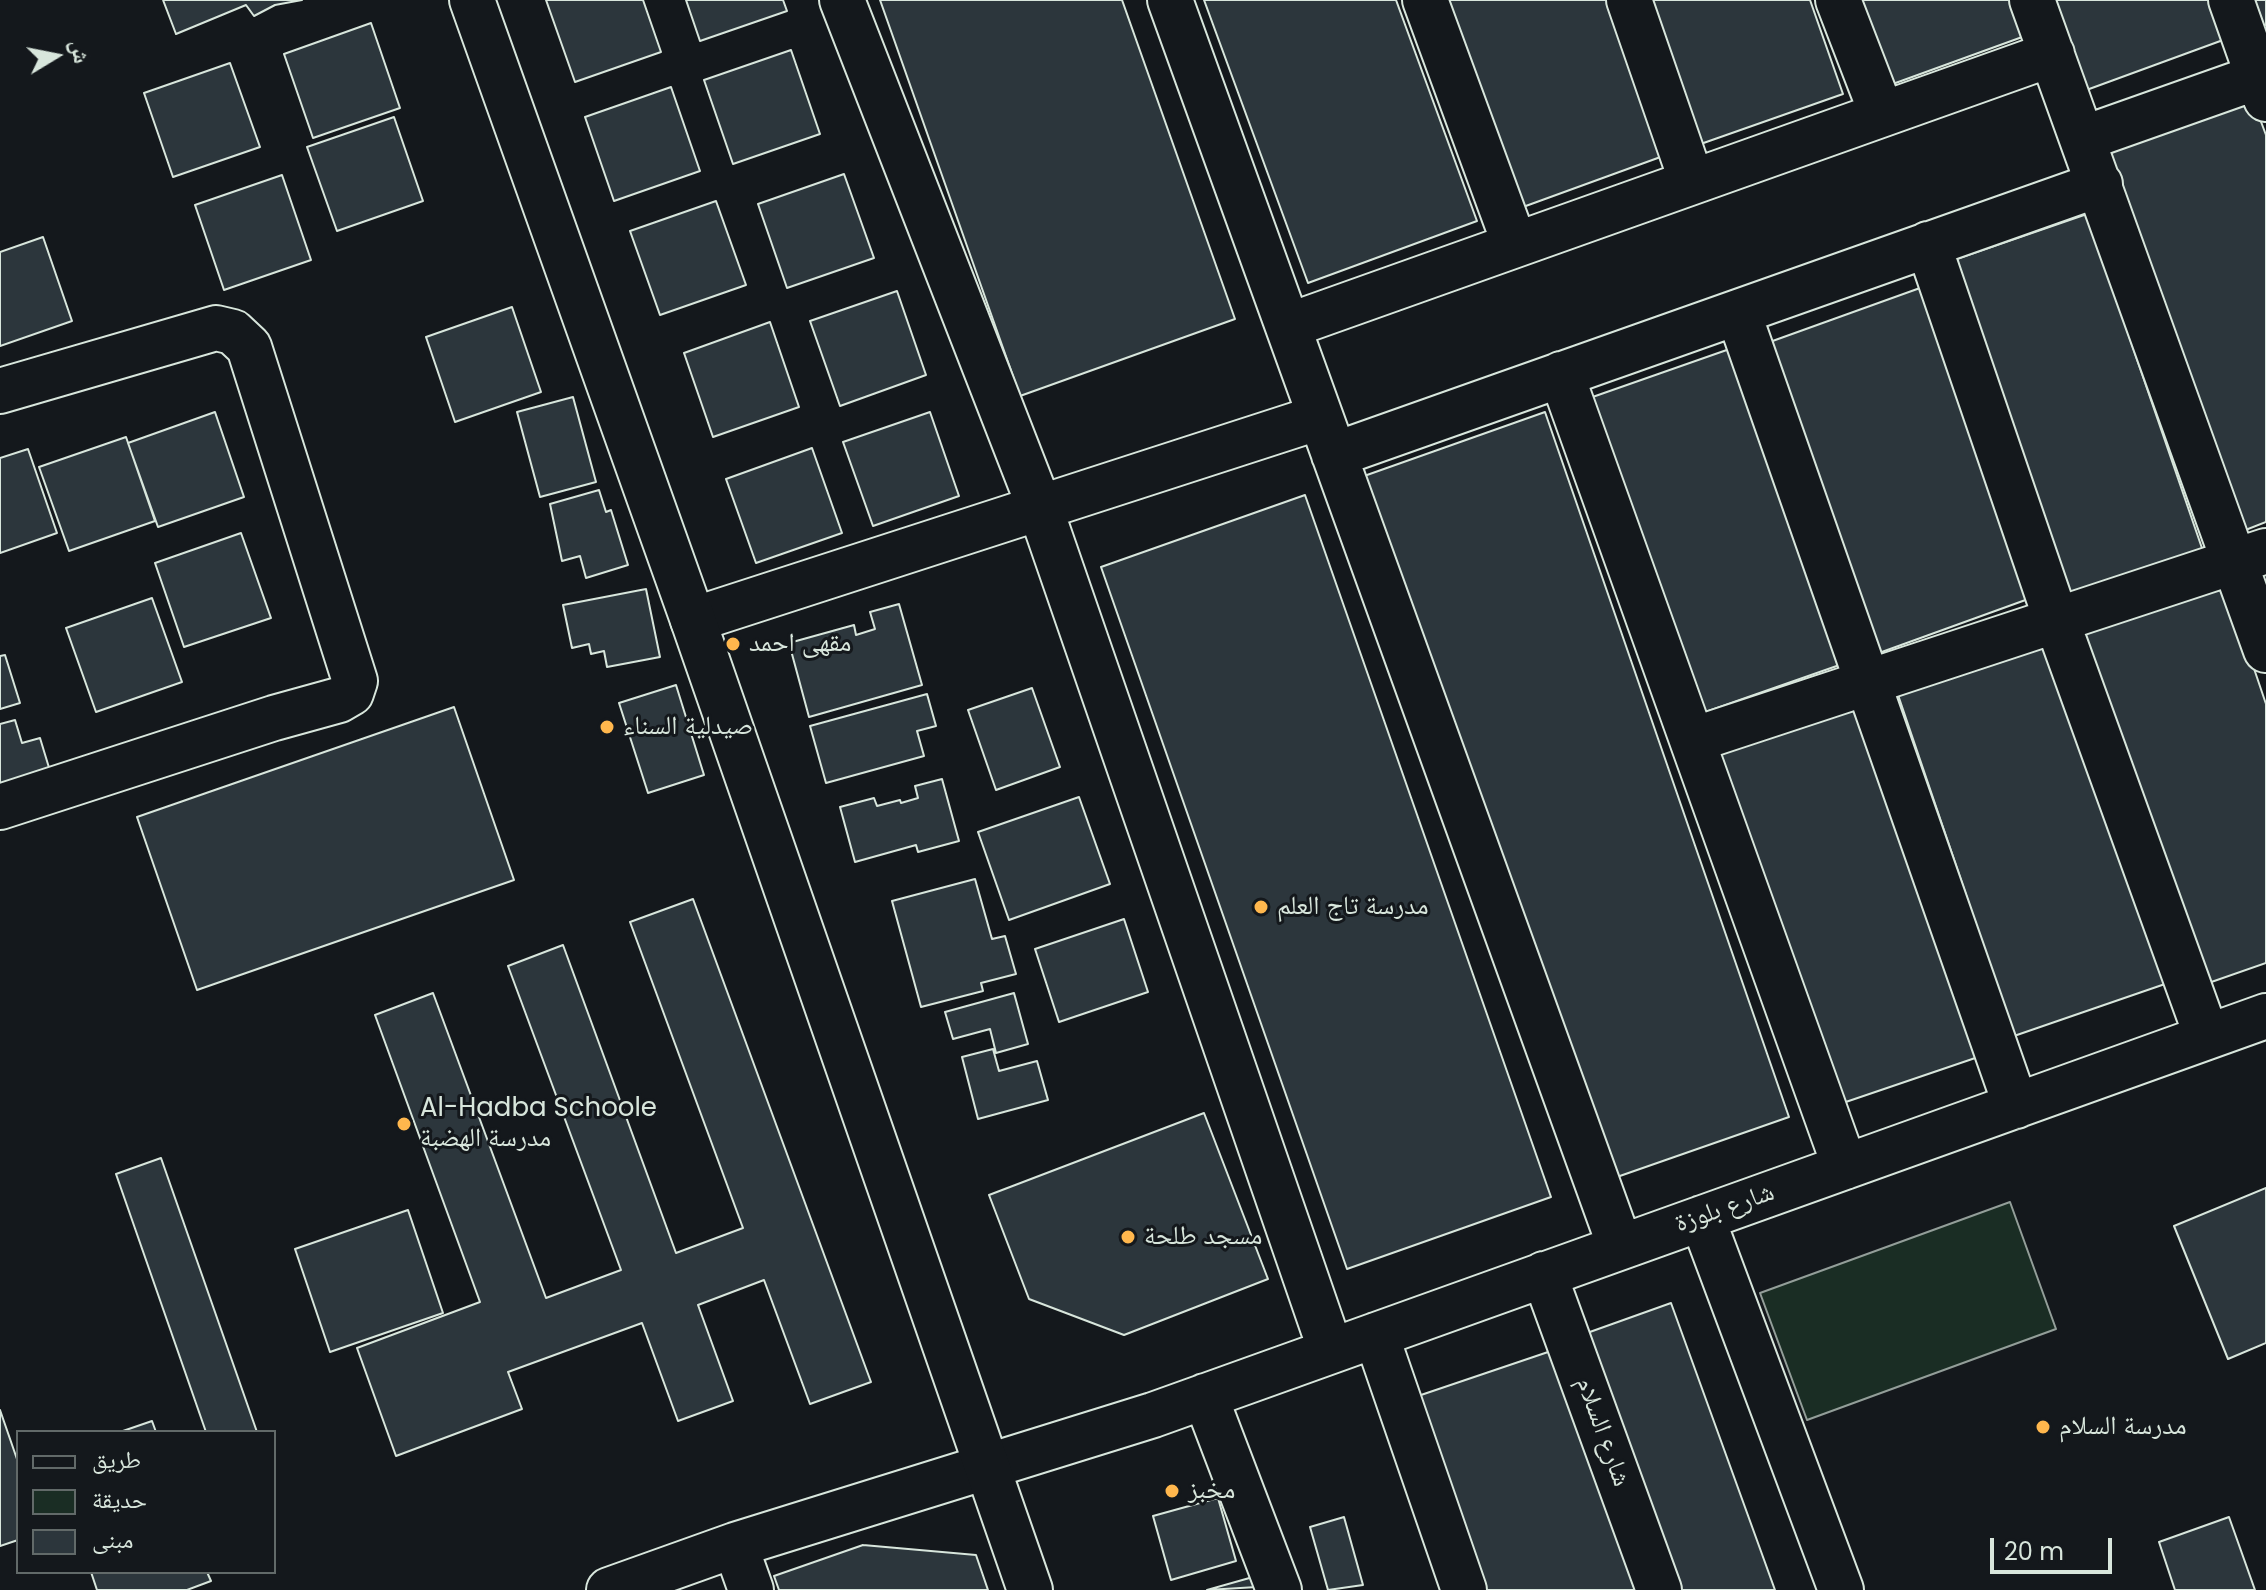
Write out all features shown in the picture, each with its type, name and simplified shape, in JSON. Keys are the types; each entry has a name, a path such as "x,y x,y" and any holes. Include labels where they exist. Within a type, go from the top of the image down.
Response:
{"street":[{"path":"472,0 693,620 1030,1590"},
{"path":"842,0 1040,508 1331,1351"},
{"path":"1170,0 1620,1246"},
{"path":"1425,0 1515,245"},
{"path":"1629,0 1692,182"},
{"path":"1838,0 1882,114"},
{"path":"2032,0 2082,139 2251,557 2266,650"},
{"path":"2082,139 2263,83 2231,0"},
{"path":"1288,326 2052,54"},
{"path":"693,620 1040,508 1561,374 2100,184"},
{"path":"1928,244 2056,619 2207,1037"},
{"path":"1738,312 2016,1106"},
{"path":"0,391 216,328 233,332 249,347 355,681 351,693 339,700 0,807"},
{"path":"1561,374 1845,1167"},
{"path":"1693,740 2251,557"},
{"name":"شارع بلوزة","path":"609,1590 735,1545 1195,1399 2266,1016"},
{"path":"1702,1218 1841,1590"},
{"name":"شارع السلام","path":"1544,1274 1659,1590"},
{"path":"1376,1335 1464,1590"},
{"path":"1195,1399 1279,1590"},
{"path":"735,1545 751,1590"}],"green space":[{"path":"2010,1202 2056,1329 1807,1420 1760,1293"}],"building":[{"path":"163,0 302,0 275,5 254,16 246,5 176,34"},
{"path":"546,0 643,0 661,52 575,82"},
{"path":"686,0 783,0 787,11 700,41"},
{"path":"880,0 1122,0 1235,319 1020,396"},
{"path":"1204,0 1396,0 1477,221 1308,283"},
{"path":"1435,0 1609,0 1666,155 1512,211"},
{"path":"1644,0 1810,0 1843,94 1695,146"},
{"path":"1847,0 2012,0 2025,36 1879,89"},
{"path":"2047,0 2221,0 2234,36 2081,92"},
{"path":"2254,0 2266,0 2266,25 2263,26"},
{"path":"371,23 400,108 313,138 284,54"},
{"path":"791,50 820,134 733,164 704,80"},
{"path":"230,63 260,147 173,177 144,93"},
{"path":"671,87 700,171 614,201 585,117"},
{"path":"2248,87 2266,135 2266,522 2243,531 2100,142"},
{"path":"394,117 423,201 337,231 307,147"},
{"path":"844,174 874,258 787,288 758,204"},
{"path":"282,175 311,260 224,290 195,205"},
{"path":"716,201 746,285 660,315 630,231"},
{"path":"2087,214 2204,554 2060,604 1942,264"},
{"path":"43,237 72,321 0,346 0,252"},
{"path":"1920,288 2031,598 1879,653 1767,343"},
{"path":"897,291 926,375 840,406 810,321"},
{"path":"512,307 541,392 455,422 426,337"},
{"path":"770,322 799,407 713,437 684,353"},
{"path":"1741,345 1851,661 1694,716 1584,400"},
{"path":"573,397 596,482 540,497 517,412"},
{"path":"215,412 244,497 158,527 128,443"},
{"path":"930,412 959,496 873,526 843,442"},
{"path":"1545,412 1789,1117 1594,1185 1350,481"},
{"path":"126,437 155,521 69,551 39,467"},
{"path":"812,448 842,533 756,563 726,479"},
{"path":"28,449 57,533 0,553 0,458"},
{"path":"599,490 606,512 611,510 628,565 586,578 580,556 562,561 550,504"},
{"path":"1305,495 1551,1197 1347,1269 1101,567"},
{"path":"241,533 271,618 184,647 155,563"},
{"path":"2223,577 2266,704 2266,963 2197,987 2074,628"},
{"path":"646,589 660,657 607,667 604,651 591,654 589,644 572,648 563,605"},
{"path":"152,598 182,682 96,712 66,628"},
{"path":"899,604 922,685 809,717 789,643 854,625 856,635 875,629 870,612"},
{"path":"2047,638 2165,984 2014,1036 1896,689"},
{"path":"5,655 20,703 0,709 0,656"},
{"path":"676,685 704,775 648,793 619,703"},
{"path":"1032,688 1060,767 996,790 968,710"},
{"path":"927,694 936,726 917,731 924,756 826,783 810,726"},
{"path":"1865,697 1987,1054 1834,1106 1712,749"},
{"path":"454,707 514,880 197,990 137,817"},
{"path":"15,720 22,743 40,738 57,794 0,811 0,724"},
{"path":"942,779 959,841 918,852 916,845 855,862 840,807 874,798 877,806 900,800 901,803 918,798 915,786"},
{"path":"1079,797 1110,884 1009,920 978,832"},
{"path":"975,879 992,939 1005,936 1016,974 981,983 983,991 921,1007 892,901"},
{"path":"693,899 871,1382 810,1404 764,1280 698,1305 733,1401 678,1421 642,1323 508,1372 522,1409 396,1456 357,1348 480,1302 375,1015 433,993 546,1298 621,1270 508,966 563,945 676,1253 743,1228 630,922"},
{"path":"1124,919 1148,992 1059,1022 1035,949"},
{"path":"1014,993 1028,1044 996,1053 990,1029 953,1039 945,1012"},
{"path":"993,1049 999,1071 1037,1061 1048,1100 978,1119 962,1057"},
{"name":"مسجد طلحة","path":"1204,1113 1268,1279 1124,1335 1029,1299 989,1195"},
{"path":"161,1158 256,1430 205,1430 116,1174"},
{"path":"2266,1188 2266,1343 2228,1359 2174,1226"},
{"path":"408,1210 443,1313 330,1352 295,1249"},
{"path":"1671,1303 1775,1590 1680,1590 1587,1333"},
{"path":"1554,1350 1635,1590 1483,1590 1418,1396"},
{"path":"0,1410 16,1456 16,1541 0,1546"},
{"path":"152,1421 155,1430 126,1430"},
{"path":"1218,1498 1236,1561 1171,1580 1153,1516"},
{"path":"1344,1517 1363,1585 1328,1590 1310,1527"},
{"path":"2229,1517 2255,1590 2175,1590 2159,1542"},
{"path":"863,1545 976,1555 988,1590 779,1590 774,1576"},
{"path":"92,1574 208,1574 211,1581 187,1590 97,1590"},
{"path":"1253,1577 1257,1587 1207,1590"}],"place":[{"name":"مقهى احمد","path":"733,644"},
{"name":"صيدلية السناء","path":"607,727"},
{"name":"مدرسة تاج العلم","path":"1261,907"},
{"name":"Al-Hadba Schoole مدرسة الهضبة","path":"404,1124"},
{"name":"مسجد طلحة","path":"1128,1237"},
{"name":"مدرسة السلام","path":"2043,1427"},
{"name":"مخبز","path":"1172,1491"}]}
